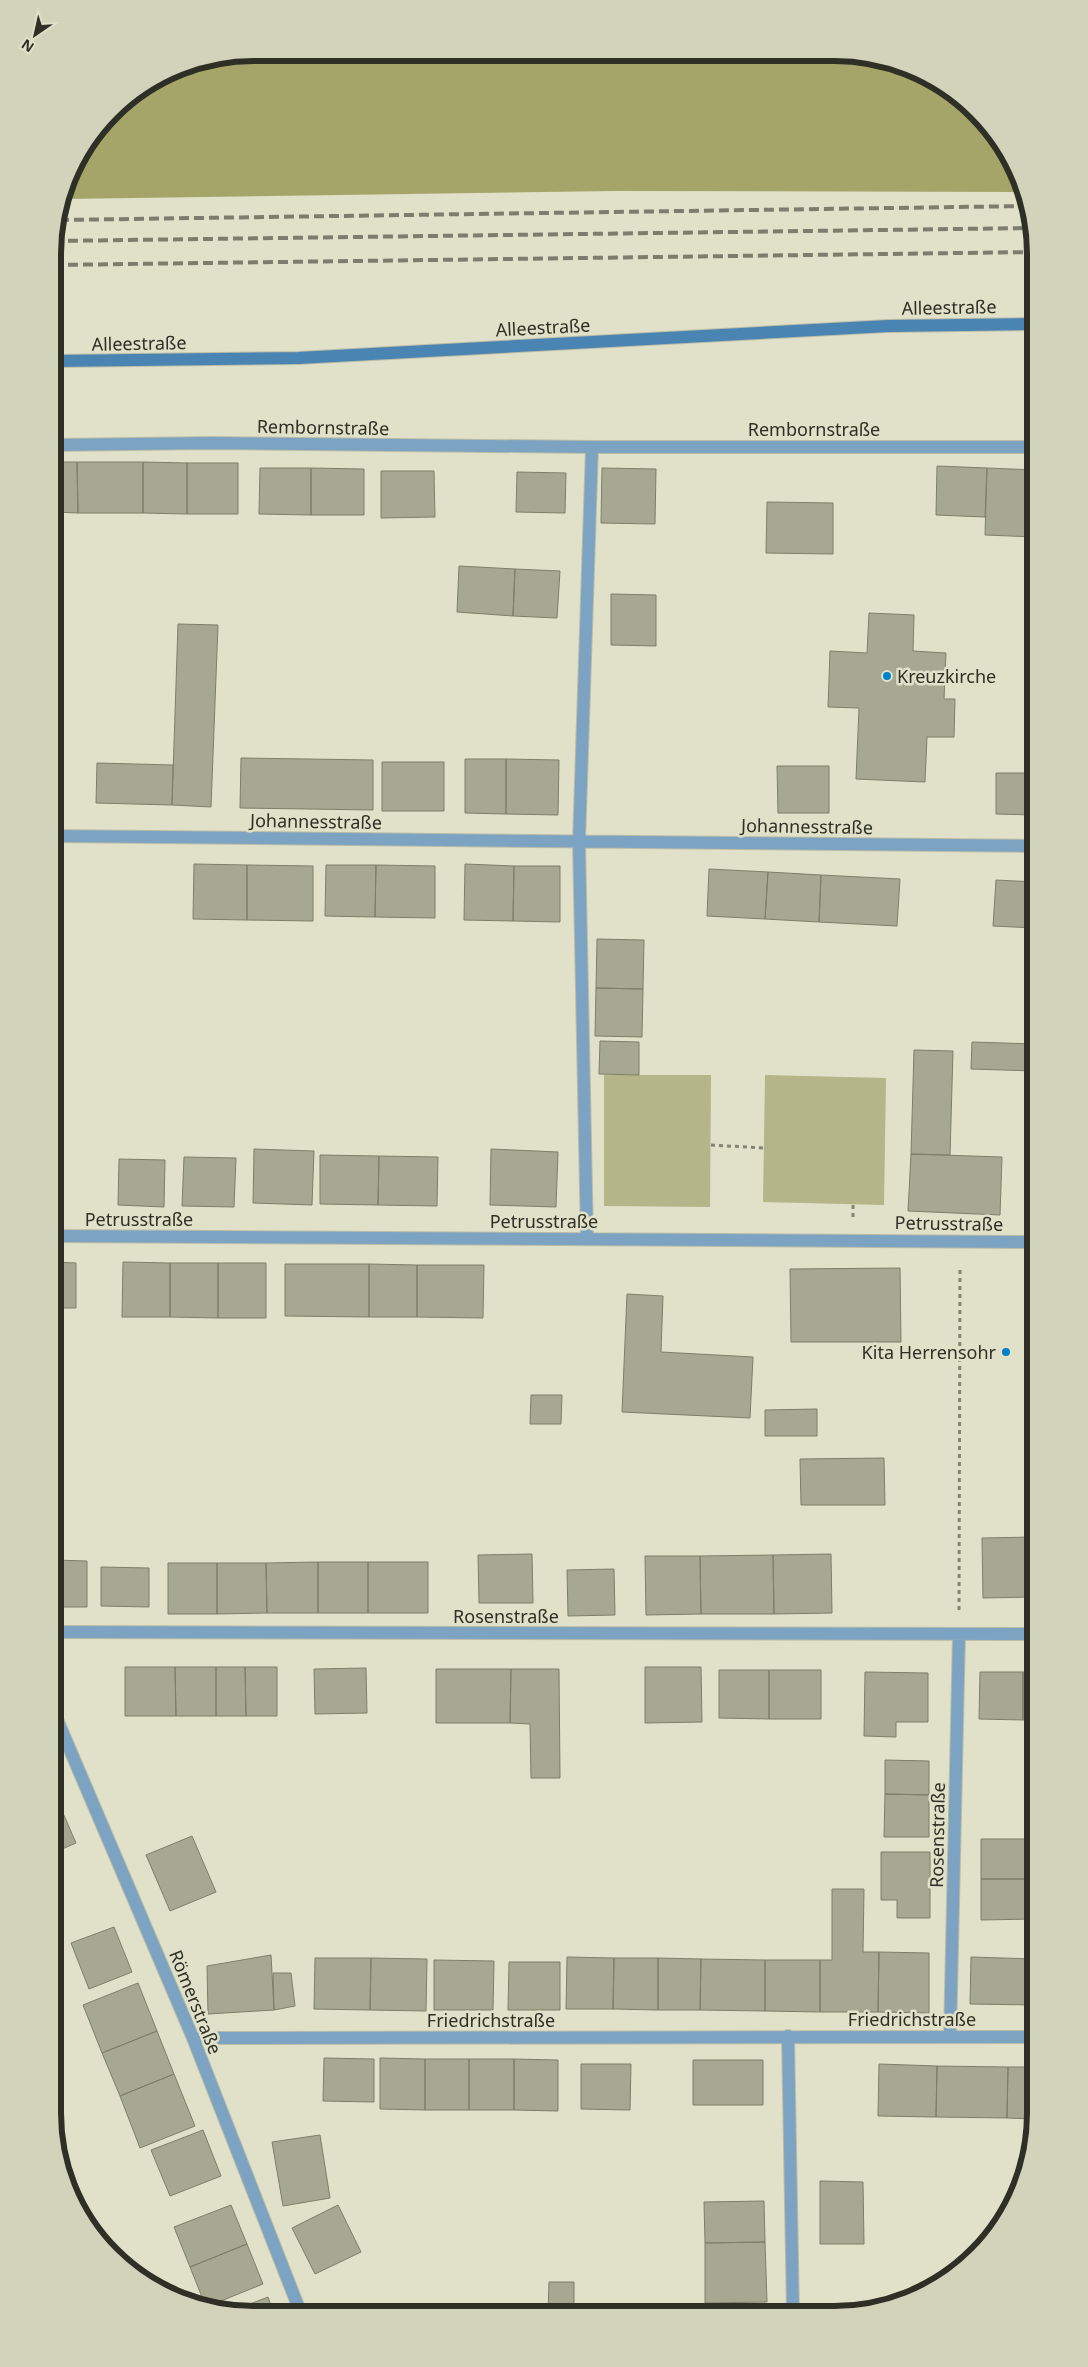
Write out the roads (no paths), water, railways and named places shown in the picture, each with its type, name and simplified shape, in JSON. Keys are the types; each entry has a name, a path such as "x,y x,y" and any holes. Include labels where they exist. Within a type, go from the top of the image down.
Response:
{"street":[{"name":"Alleestraße","path":"61,361 298,358 888,326 1027,324"},
{"name":"Rembornstraße","path":"61,445 211,443 592,447 1027,447"},
{"path":"586,1239 579,842 592,447"},
{"name":"Johannesstraße","path":"61,836 1027,846"},
{"name":"Petrusstraße","path":"61,1236 1027,1242"},
{"name":"Rosenstraße","path":"61,1632 1027,1634"},
{"name":"Rosenstraße","path":"950,2037 959,1634"},
{"name":"Römerstraße","path":"61,1729 193,2038 298,2306"},
{"path":"788,2036 793,2306"},
{"name":"Friedrichstraße","path":"193,2038 1027,2037"}],"railway":[{"path":"65,220 1020,206"},
{"path":"62,241 1025,228"},
{"path":"61,265 1027,252"}],"place":[{"name":"Kreuzkirche","path":"887,676"},
{"name":"Kita Herrensohr","path":"1006,1352"}]}
